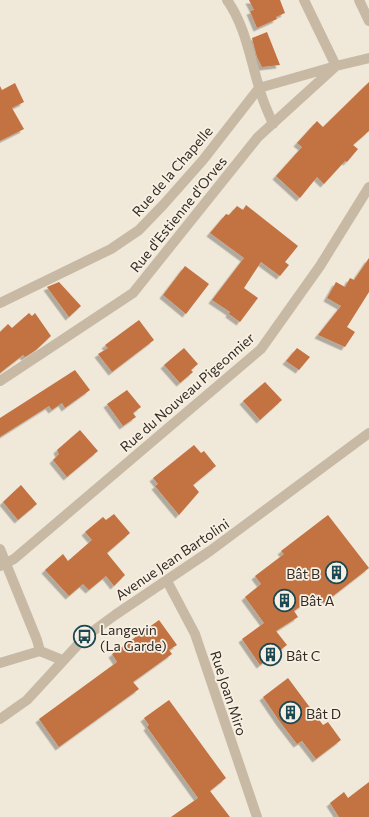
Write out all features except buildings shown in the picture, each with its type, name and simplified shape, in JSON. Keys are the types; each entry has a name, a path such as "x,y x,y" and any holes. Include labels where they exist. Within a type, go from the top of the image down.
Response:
{"street":[{"path":"227,0 234,10 251,54 259,88 273,124"},
{"path":"259,88 336,66 304,0"},
{"path":"358,0 369,21"},
{"name":"Rue d'Estienne d'Orves","path":"0,381 133,294 258,137 336,66 369,58"},
{"name":"Rue de la Chapelle","path":"0,303 111,249 139,230 203,160 259,88"},
{"name":"Rue du Nouveau Pigeonnier","path":"3,565 14,559 261,349 320,266 369,187"},
{"name":"Avenue Jean Bartolini","path":"0,719 27,700 62,660 85,637 115,614 167,581 210,551 369,433"},
{"path":"0,549 3,565 37,640 40,651"},
{"name":"Rue Joan Miro","path":"167,581 195,634 257,817"},
{"path":"0,662 40,651 62,660"}],"place":[{"name":"Bât B","path":"336,573"},
{"name":"Bât A","path":"284,600"},
{"name":"Langevin (La Garde)","path":"85,637"},
{"name":"Bât C","path":"270,655"},
{"name":"Bât D","path":"291,713"}]}
